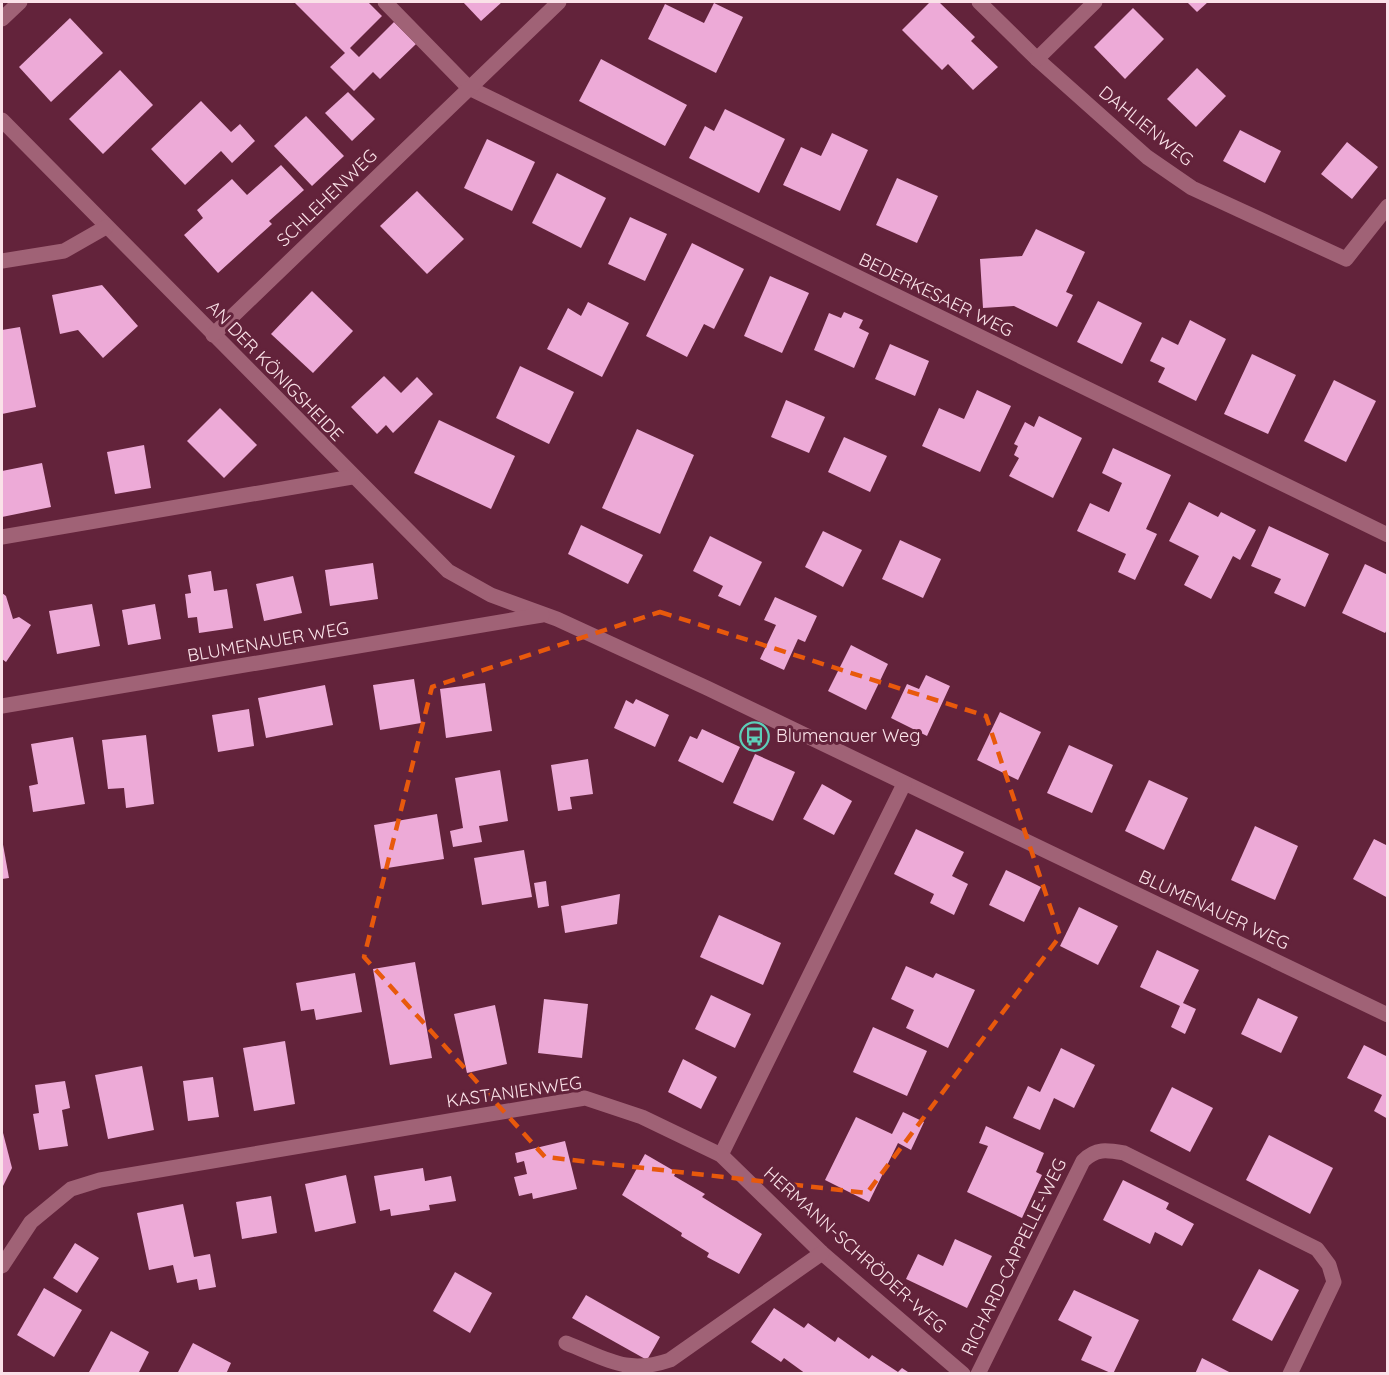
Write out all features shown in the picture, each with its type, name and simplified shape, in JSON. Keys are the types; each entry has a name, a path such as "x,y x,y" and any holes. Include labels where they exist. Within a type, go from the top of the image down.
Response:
{"street":[{"path":"2,19 20,2"},
{"path":"385,2 469,88"},
{"name":"SCHLEHENWEG","path":"213,335 559,2"},
{"name":"DAHLIENWEG","path":"979,2 1037,59 1147,157 1192,188 1346,259 1388,206"},
{"path":"1037,59 1095,2"},
{"name":"BEDERKESAER WEG","path":"469,88 1388,536"},
{"name":"AN DER KÖNIGSHEIDE","path":"2,120 352,477 448,571 491,595 545,614"},
{"path":"2,261 64,251 106,227"},
{"path":"2,537 352,477"},
{"name":"BLUMENAUER WEG","path":"2,706 545,614 707,688 1388,1015"},
{"path":"721,1155 904,784"},
{"name":"KASTANIENWEG","path":"2,1266 31,1222 71,1189 100,1180 585,1098 642,1117 721,1155"},
{"name":"RICHARD-CAPPELLE-WEG","path":"978,1374 1083,1161 1092,1152 1106,1149 1124,1153 1317,1249 1329,1265 1334,1282 1290,1374"},
{"name":"HERMANN-SCHRÖDER-WEG","path":"721,1155 822,1253 963,1374"},
{"path":"566,1343 632,1368 639,1369 664,1362 822,1253"}],"highlighted area":[{"path":"660,612 986,716 1060,936 867,1193 545,1157 364,957 432,687"}],"building":[{"path":"294,2 368,2 382,16 350,48 359,57 394,22 416,44 380,79 373,72 354,91 330,67 345,53"},
{"path":"463,2 502,2 481,21"},
{"path":"930,2 939,2 975,37 971,41 998,67 973,90 948,64 942,70 902,30"},
{"path":"1187,2 1208,2 1197,12"},
{"path":"714,3 743,17 716,73 648,39 665,4 704,23"},
{"path":"1133,8 1164,39 1125,79 1094,47"},
{"path":"70,18 103,53 51,102 19,67"},
{"path":"601,59 687,105 665,146 579,101"},
{"path":"1197,68 1226,96 1196,127 1167,99"},
{"path":"120,70 153,105 103,154 69,119"},
{"path":"348,92 375,119 352,141 325,113"},
{"path":"201,101 231,132 240,124 255,141 232,163 221,151 185,185 151,149"},
{"path":"725,109 785,139 759,193 689,158 705,126 714,131"},
{"path":"306,116 344,156 312,186 274,146"},
{"path":"1240,130 1281,151 1265,183 1223,161"},
{"path":"832,133 868,150 840,211 783,185 801,147 821,156"},
{"path":"487,139 535,162 512,211 464,188"},
{"path":"1347,142 1378,167 1352,199 1321,174"},
{"path":"281,165 304,190 269,221 272,224 218,273 184,235 203,218 197,210 232,179 247,195"},
{"path":"557,173 606,198 581,248 532,223"},
{"path":"897,178 938,196 917,243 876,225"},
{"path":"417,191 464,239 427,274 380,226"},
{"path":"630,217 667,234 645,281 608,264"},
{"path":"1036,229 1085,252 1066,292 1073,295 1057,327 1014,306 983,308 980,259 1022,256"},
{"path":"692,243 744,269 714,329 704,324 687,357 646,336"},
{"path":"770,276 809,293 782,353 744,336"},
{"path":"102,285 138,326 103,358 78,330 60,334 52,295"},
{"path":"312,291 353,331 313,373 271,334"},
{"path":"1098,301 1142,323 1122,364 1077,342"},
{"path":"588,302 629,323 602,377 547,349 568,308 581,316"},
{"path":"844,312 863,320 859,328 869,333 854,368 814,350 829,313 841,318"},
{"path":"1190,320 1226,339 1196,401 1158,382 1165,368 1150,361 1162,337 1178,345"},
{"path":"20,327 36,407 2,414 2,330"},
{"path":"890,344 929,361 915,396 875,379"},
{"path":"1252,354 1296,375 1268,434 1224,414"},
{"path":"520,366 574,392 549,444 496,418"},
{"path":"384,376 401,393 417,377 433,394 393,433 386,425 377,434 351,407"},
{"path":"1334,380 1376,401 1346,462 1304,441"},
{"path":"977,390 1011,406 980,472 922,446 939,408 964,419"},
{"path":"786,400 825,417 809,453 771,437"},
{"path":"220,408 257,445 224,478 187,441"},
{"path":"1039,416 1082,438 1053,498 1009,476 1019,458 1014,455 1018,446 1014,444 1025,422 1034,427"},
{"path":"439,420 515,456 491,509 414,473"},
{"path":"637,429 694,455 660,534 602,508"},
{"path":"844,437 887,456 870,492 828,472"},
{"path":"144,445 151,488 115,494 107,452"},
{"path":"1113,448 1171,475 1146,529 1157,534 1135,580 1118,572 1126,554 1077,531 1090,503 1109,512 1122,483 1102,473"},
{"path":"42,463 51,507 2,517 2,471"},
{"path":"1189,502 1218,517 1221,512 1256,530 1240,560 1233,556 1211,599 1184,585 1199,556 1169,541"},
{"path":"581,525 643,555 628,584 568,554"},
{"path":"1269,526 1329,554 1305,607 1274,593 1281,579 1251,566"},
{"path":"823,531 862,550 843,587 805,567"},
{"path":"710,536 762,562 740,606 718,596 723,586 693,571"},
{"path":"900,540 941,559 923,598 882,579"},
{"path":"373,563 378,599 330,606 325,570"},
{"path":"1365,564 1388,575 1388,628 1385,633 1342,613"},
{"path":"211,571 214,591 227,589 233,628 199,633 197,617 188,618 185,594 191,593 188,575"},
{"path":"293,576 302,613 264,621 256,584"},
{"path":"2,593 6,596 13,619 19,617 31,625 6,662 2,659"},
{"path":"775,597 817,616 805,642 798,639 784,670 760,659 776,625 764,620"},
{"path":"92,604 100,646 57,654 49,611"},
{"path":"155,604 161,639 128,645 122,610"},
{"path":"851,645 888,664 866,710 828,691"},
{"path":"926,675 950,686 927,736 891,718 907,684 919,689"},
{"path":"414,679 421,723 380,730 373,685"},
{"path":"485,683 492,731 446,738 440,689"},
{"path":"325,685 333,725 266,738 258,698"},
{"path":"636,699 669,715 655,747 614,728 626,700 633,704"},
{"path":"249,709 254,746 218,752 212,715"},
{"path":"1000,712 1041,732 1018,780 977,760"},
{"path":"702,729 740,747 723,783 678,761 690,736 697,739"},
{"path":"146,735 154,804 126,808 124,788 108,789 102,740"},
{"path":"73,737 85,804 33,812 29,786 38,784 31,744"},
{"path":"1069,745 1113,765 1092,813 1047,793"},
{"path":"755,754 795,772 773,821 733,803"},
{"path":"588,759 593,794 570,797 572,809 558,811 551,765"},
{"path":"500,770 508,821 479,826 482,842 453,847 450,831 463,828 455,778"},
{"path":"1149,780 1188,798 1164,850 1125,831"},
{"path":"822,784 852,801 834,835 803,819"},
{"path":"437,814 444,859 381,869 374,825"},
{"path":"1255,826 1298,846 1275,900 1231,880"},
{"path":"916,829 964,852 952,876 968,884 954,915 930,903 934,894 894,874"},
{"path":"2,839 9,878 2,879"},
{"path":"1374,839 1388,846 1388,898 1353,879"},
{"path":"524,850 532,897 482,905 474,858"},
{"path":"1006,870 1041,887 1024,922 989,905"},
{"path":"546,881 549,906 538,908 534,883"},
{"path":"620,894 617,924 565,933 561,906"},
{"path":"1079,907 1118,926 1098,965 1060,946"},
{"path":"719,915 781,943 763,985 700,957"},
{"path":"1157,950 1199,970 1183,1003 1196,1009 1185,1034 1171,1027 1180,1006 1140,987"},
{"path":"415,962 432,1058 390,1065 373,969"},
{"path":"906,966 933,978 936,973 975,990 948,1048 906,1028 914,1010 891,999"},
{"path":"355,973 362,1012 316,1020 314,1009 301,1011 296,983"},
{"path":"711,995 751,1014 735,1048 695,1029"},
{"path":"1258,998 1298,1017 1281,1053 1241,1034"},
{"path":"544,999 588,1004 582,1058 538,1053"},
{"path":"495,1005 507,1064 467,1073 454,1014"},
{"path":"873,1027 927,1051 907,1096 853,1072"},
{"path":"285,1041 295,1104 254,1111 243,1048"},
{"path":"1364,1045 1388,1057 1388,1119 1374,1111 1382,1095 1347,1078"},
{"path":"1061,1048 1095,1065 1074,1108 1054,1098 1040,1130 1013,1118 1028,1086 1040,1092"},
{"path":"683,1059 717,1077 701,1109 668,1092"},
{"path":"142,1066 154,1130 108,1139 95,1075"},
{"path":"213,1077 219,1117 188,1121 183,1081"},
{"path":"65,1081 70,1108 62,1110 68,1146 39,1150 33,1114 39,1113 35,1085"},
{"path":"1172,1087 1213,1108 1190,1152 1150,1131"},
{"path":"903,1112 924,1122 911,1150 898,1143 869,1202 825,1180 856,1117 892,1134"},
{"path":"986,1126 1044,1153 1036,1172 1042,1175 1022,1218 967,1192 988,1146 979,1143"},
{"path":"2,1129 12,1168 2,1188"},
{"path":"1269,1135 1333,1168 1310,1214 1246,1180"},
{"path":"565,1141 577,1189 533,1199 532,1193 519,1196 514,1177 527,1174 524,1161 517,1163 515,1153"},
{"path":"645,1154 676,1172 674,1176 705,1194 702,1197 762,1234 739,1274 707,1257 709,1253 681,1236 682,1233 622,1195"},
{"path":"423,1168 425,1181 451,1176 456,1201 429,1205 430,1210 391,1216 390,1209 380,1211 374,1176"},
{"path":"346,1175 356,1223 315,1232 305,1184"},
{"path":"1123,1180 1169,1203 1166,1209 1194,1224 1182,1246 1155,1232 1150,1244 1103,1220"},
{"path":"271,1196 277,1233 242,1239 236,1202"},
{"path":"183,1204 194,1257 210,1254 216,1287 199,1290 197,1279 177,1283 173,1265 149,1270 137,1213"},
{"path":"955,1239 992,1256 967,1308 906,1279 918,1254 943,1266"},
{"path":"75,1243 99,1258 77,1293 53,1278"},
{"path":"1259,1269 1299,1290 1272,1341 1232,1320"},
{"path":"455,1272 492,1293 470,1333 433,1311"},
{"path":"44,1288 82,1310 54,1357 17,1335"},
{"path":"1074,1290 1139,1320 1113,1374 1081,1360 1092,1337 1058,1320"},
{"path":"586,1295 660,1337 647,1360 572,1318"},
{"path":"774,1308 804,1328 808,1323 835,1342 838,1337 869,1359 872,1355 898,1372 902,1368 911,1374 806,1374 784,1358 781,1362 751,1342"},
{"path":"111,1331 149,1352 138,1374 88,1374"},
{"path":"193,1343 231,1363 226,1374 177,1374"},
{"path":"1202,1358 1233,1374 1195,1374"}],"place":[{"name":"Blumenauer Weg","path":"755,736"}]}
